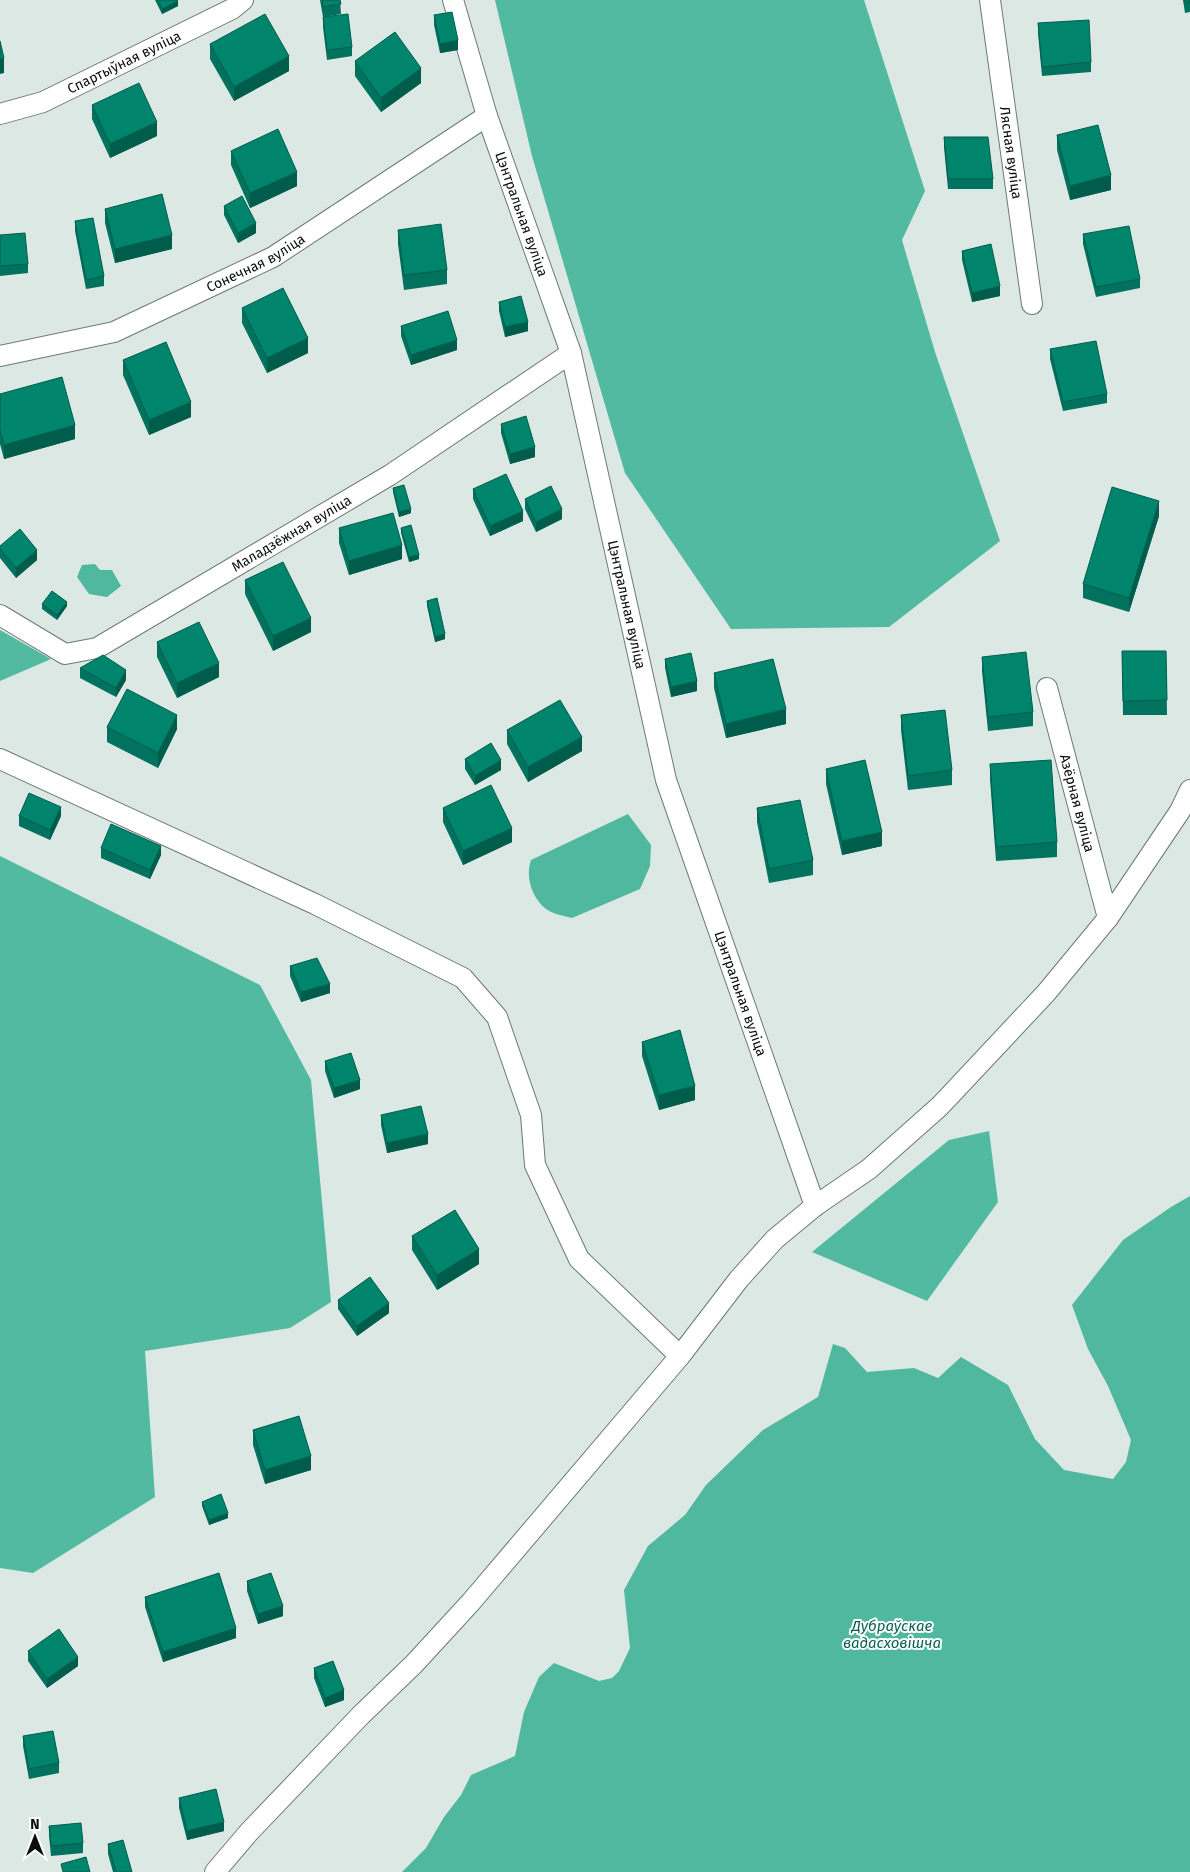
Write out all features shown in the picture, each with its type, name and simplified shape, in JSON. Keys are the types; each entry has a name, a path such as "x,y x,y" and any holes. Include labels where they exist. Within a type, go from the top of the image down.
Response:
{"street":[{"name":"Спартыўная вуліца","path":"0,114 44,102 232,9 243,0"},
{"name":"Цэнтральная вуліца","path":"454,0 487,116 571,353 666,780 815,1206"},
{"name":"Лясная вуліца","path":"990,0 1032,304"},
{"name":"Сонечная вуліца","path":"0,356 114,332 273,257 487,116"},
{"name":"Маладзёжная вуліца","path":"0,615 64,654 97,648 390,475 571,353"},
{"name":"Азёрная вуліца","path":"1047,688 1108,918"},
{"path":"0,759 315,904 463,978 497,1017 531,1115 535,1165 579,1259 680,1356"},
{"path":"215,1872 262,1818 360,1715 414,1664 471,1602 680,1356 739,1279 775,1239 815,1206 869,1169 940,1106 1046,993 1108,918 1180,811 1190,790"}],"shaded area":[{"path":"495,0 864,0 925,191 902,240 935,352 1000,541 889,627 731,629 625,473 532,156"},
{"path":"0,630 51,659 0,681"},
{"path":"0,856 260,985 311,1080 331,1302 290,1328 145,1351 155,1497 33,1573 0,1568"},
{"path":"989,1131 998,1202 927,1301 812,1252 949,1140"}],"water":[{"path":"95,564 100,570 112,570 121,586 107,597 89,594 77,577 82,565"},
{"path":"628,814 651,845 650,866 640,889 572,918 555,914 546,909 537,899 531,887 529,867 531,860"},
{"name":"Дубраўскае вадасховішча","path":"1190,1196 1190,1872 402,1872 426,1848 444,1817 461,1795 471,1775 515,1756 524,1712 539,1677 554,1663 599,1681 612,1678 619,1671 630,1648 624,1590 648,1546 685,1515 706,1485 763,1430 818,1397 833,1344 845,1348 867,1372 914,1368 938,1378 961,1357 1008,1385 1035,1439 1064,1470 1113,1479 1126,1462 1131,1440 1108,1386 1088,1349 1072,1305 1123,1240"}],"building":[{"path":"158,0 177,0 178,1 162,9"},
{"path":"322,0 340,0 341,4 323,7"},
{"path":"452,12 458,40 440,44 434,15"},
{"path":"265,14 289,56 234,87 210,44"},
{"path":"348,14 352,47 327,50 323,17"},
{"path":"1089,20 1091,62 1042,67 1038,23"},
{"path":"395,32 421,68 381,98 355,61"},
{"path":"0,41 4,58 0,59"},
{"path":"139,83 157,122 110,144 92,105"},
{"path":"1098,125 1111,175 1070,186 1057,135"},
{"path":"278,129 297,172 250,193 231,151"},
{"path":"944,137 988,137 993,179 948,179"},
{"path":"162,194 172,235 115,249 105,209"},
{"path":"242,196 256,223 238,233 224,206"},
{"path":"93,218 104,276 86,280 75,221"},
{"path":"441,224 447,270 404,275 398,230"},
{"path":"1129,226 1140,279 1096,287 1083,234"},
{"path":"25,233 28,264 0,266 0,235"},
{"path":"991,244 1000,286 972,293 962,251"},
{"path":"283,288 308,338 267,358 242,308"},
{"path":"521,296 528,322 505,327 499,302"},
{"path":"448,311 457,340 411,355 401,326"},
{"path":"1096,341 1107,394 1063,402 1050,349"},
{"path":"166,342 191,402 149,420 123,360"},
{"path":"62,377 75,425 4,445 0,430 0,394"},
{"path":"526,416 535,447 510,454 501,424"},
{"path":"506,474 523,511 490,526 473,489"},
{"path":"404,485 411,509 399,512 393,488"},
{"path":"551,486 562,509 536,522 525,499"},
{"path":"1112,487 1159,501 1129,598 1083,584"},
{"path":"393,513 402,545 349,561 339,528"},
{"path":"411,525 419,555 409,557 401,528"},
{"path":"20,529 37,550 16,568 0,549 0,546"},
{"path":"283,562 311,618 273,636 245,580"},
{"path":"52,591 67,602 57,615 42,604"},
{"path":"437,598 445,634 435,637 427,601"},
{"path":"199,622 219,663 177,683 157,642"},
{"path":"1122,651 1166,651 1167,700 1123,701"},
{"path":"1026,652 1033,712 988,717 982,657"},
{"path":"691,653 697,681 671,687 665,659"},
{"path":"103,655 126,670 116,688 80,668"},
{"path":"773,659 786,709 726,724 714,673"},
{"path":"127,689 177,715 158,753 107,727"},
{"path":"560,700 582,737 528,767 507,730"},
{"path":"945,710 952,770 908,776 901,715"},
{"path":"491,743 501,760 475,776 465,759"},
{"path":"865,760 882,832 842,841 826,769"},
{"path":"1051,760 1057,842 996,847 990,764"},
{"path":"491,785 512,828 463,851 443,808"},
{"path":"29,793 61,807 50,830 19,816"},
{"path":"800,800 813,860 769,869 757,808"},
{"path":"111,824 161,846 150,870 101,848"},
{"path":"317,958 330,984 301,992 290,966"},
{"path":"680,1030 695,1086 659,1095 642,1042"},
{"path":"351,1053 360,1080 334,1088 325,1061"},
{"path":"421,1106 428,1134 387,1143 381,1115"},
{"path":"455,1210 479,1249 437,1275 412,1236"},
{"path":"370,1277 389,1303 357,1326 338,1300"},
{"path":"299,1416 311,1456 265,1470 253,1430"},
{"path":"221,1494 228,1513 209,1520 202,1502"},
{"path":"219,1573 236,1628 163,1652 145,1597"},
{"path":"271,1573 283,1606 258,1614 247,1581"},
{"path":"59,1629 78,1657 47,1679 28,1651"},
{"path":"333,1661 344,1690 325,1698 314,1668"},
{"path":"53,1731 59,1763 29,1769 23,1736"},
{"path":"216,1789 224,1822 187,1831 179,1798"},
{"path":"81,1823 83,1843 51,1846 49,1826"},
{"path":"123,1840 132,1872 116,1872 108,1844"},
{"path":"86,1857 90,1872 63,1872 61,1864"}]}
